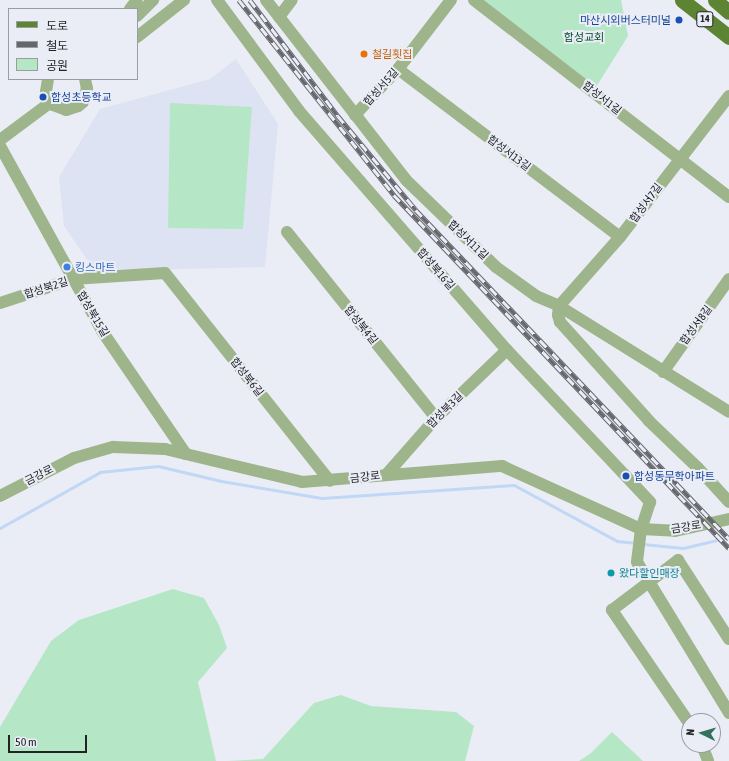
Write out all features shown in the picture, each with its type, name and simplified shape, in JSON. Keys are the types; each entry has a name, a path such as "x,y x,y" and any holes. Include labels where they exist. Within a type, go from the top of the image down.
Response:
{"main road":[{"name":"14","path":"682,0 729,37"},
{"name":"14","path":"715,0 729,12"}],"street":[{"path":"131,8 138,0"},
{"path":"138,15 153,0"},
{"path":"138,36 184,0"},
{"name":"합성북16길","path":"217,0 299,111 506,350 650,502 641,531"},
{"name":"합성서11길","path":"266,0 406,180 496,267 536,296 559,306 729,412"},
{"path":"279,17 292,0"},
{"name":"합성서5길","path":"355,116 398,69 451,0"},
{"name":"합성서1길","path":"474,0 729,197"},
{"name":"합성서13길","path":"398,69 620,237"},
{"path":"48,80 46,92 51,102 66,110 78,106 86,96 85,80"},
{"name":"합성서7길","path":"559,306 620,237 729,96"},
{"path":"0,140 51,102"},
{"name":"합성북15길","path":"0,146 102,331 186,454"},
{"name":"합성북4길","path":"287,232 436,418"},
{"name":"합성북2길","path":"0,303 73,279 165,273"},
{"name":"합성북6길","path":"165,273 330,481"},
{"name":"합성서8길","path":"663,372 729,279"},
{"path":"559,306 560,322 649,421 698,468 729,502"},
{"name":"합성북3길","path":"386,474 436,418 506,350"},
{"name":"금강로","path":"0,496 74,458 113,447 165,449 302,482 330,481 386,474 502,466 641,531 675,531 729,519"},
{"path":"641,531 638,562 729,713"},
{"path":"683,713 612,610 678,560 729,639"}],"shaded area":[{"path":"236,59 278,124 265,267 95,271 64,226 59,177 100,109 210,79"}],"green space":[{"name":"합성교회","path":"474,0 621,0 628,36 593,92"},
{"path":"170,103 252,107 243,229 168,228"},
{"path":"173,589 204,598 219,625 227,648 198,682 216,761 0,761 0,727 51,641 79,620"},
{"path":"341,695 371,706 456,712 474,726 465,761 227,761 263,759 314,703"},
{"path":"612,732 643,761 579,761 591,753"}],"waterway":[{"path":"0,528 100,472 158,466 221,481 322,498 514,485 617,541 637,543"},
{"path":"643,544 683,548 729,537"}],"railway":[{"path":"239,0 394,195 729,548"},
{"path":"250,0 338,116 416,210 729,539"}],"place":[{"name":"마산시외버스터미널","path":"679,20"},
{"name":"철길횟집","path":"364,54"},
{"name":"합성초등학교","path":"43,97"},
{"name":"킹스마트","path":"67,267"},
{"name":"합성동무학아파트","path":"626,476"},
{"name":"왔다할인매장","path":"611,573"}]}
